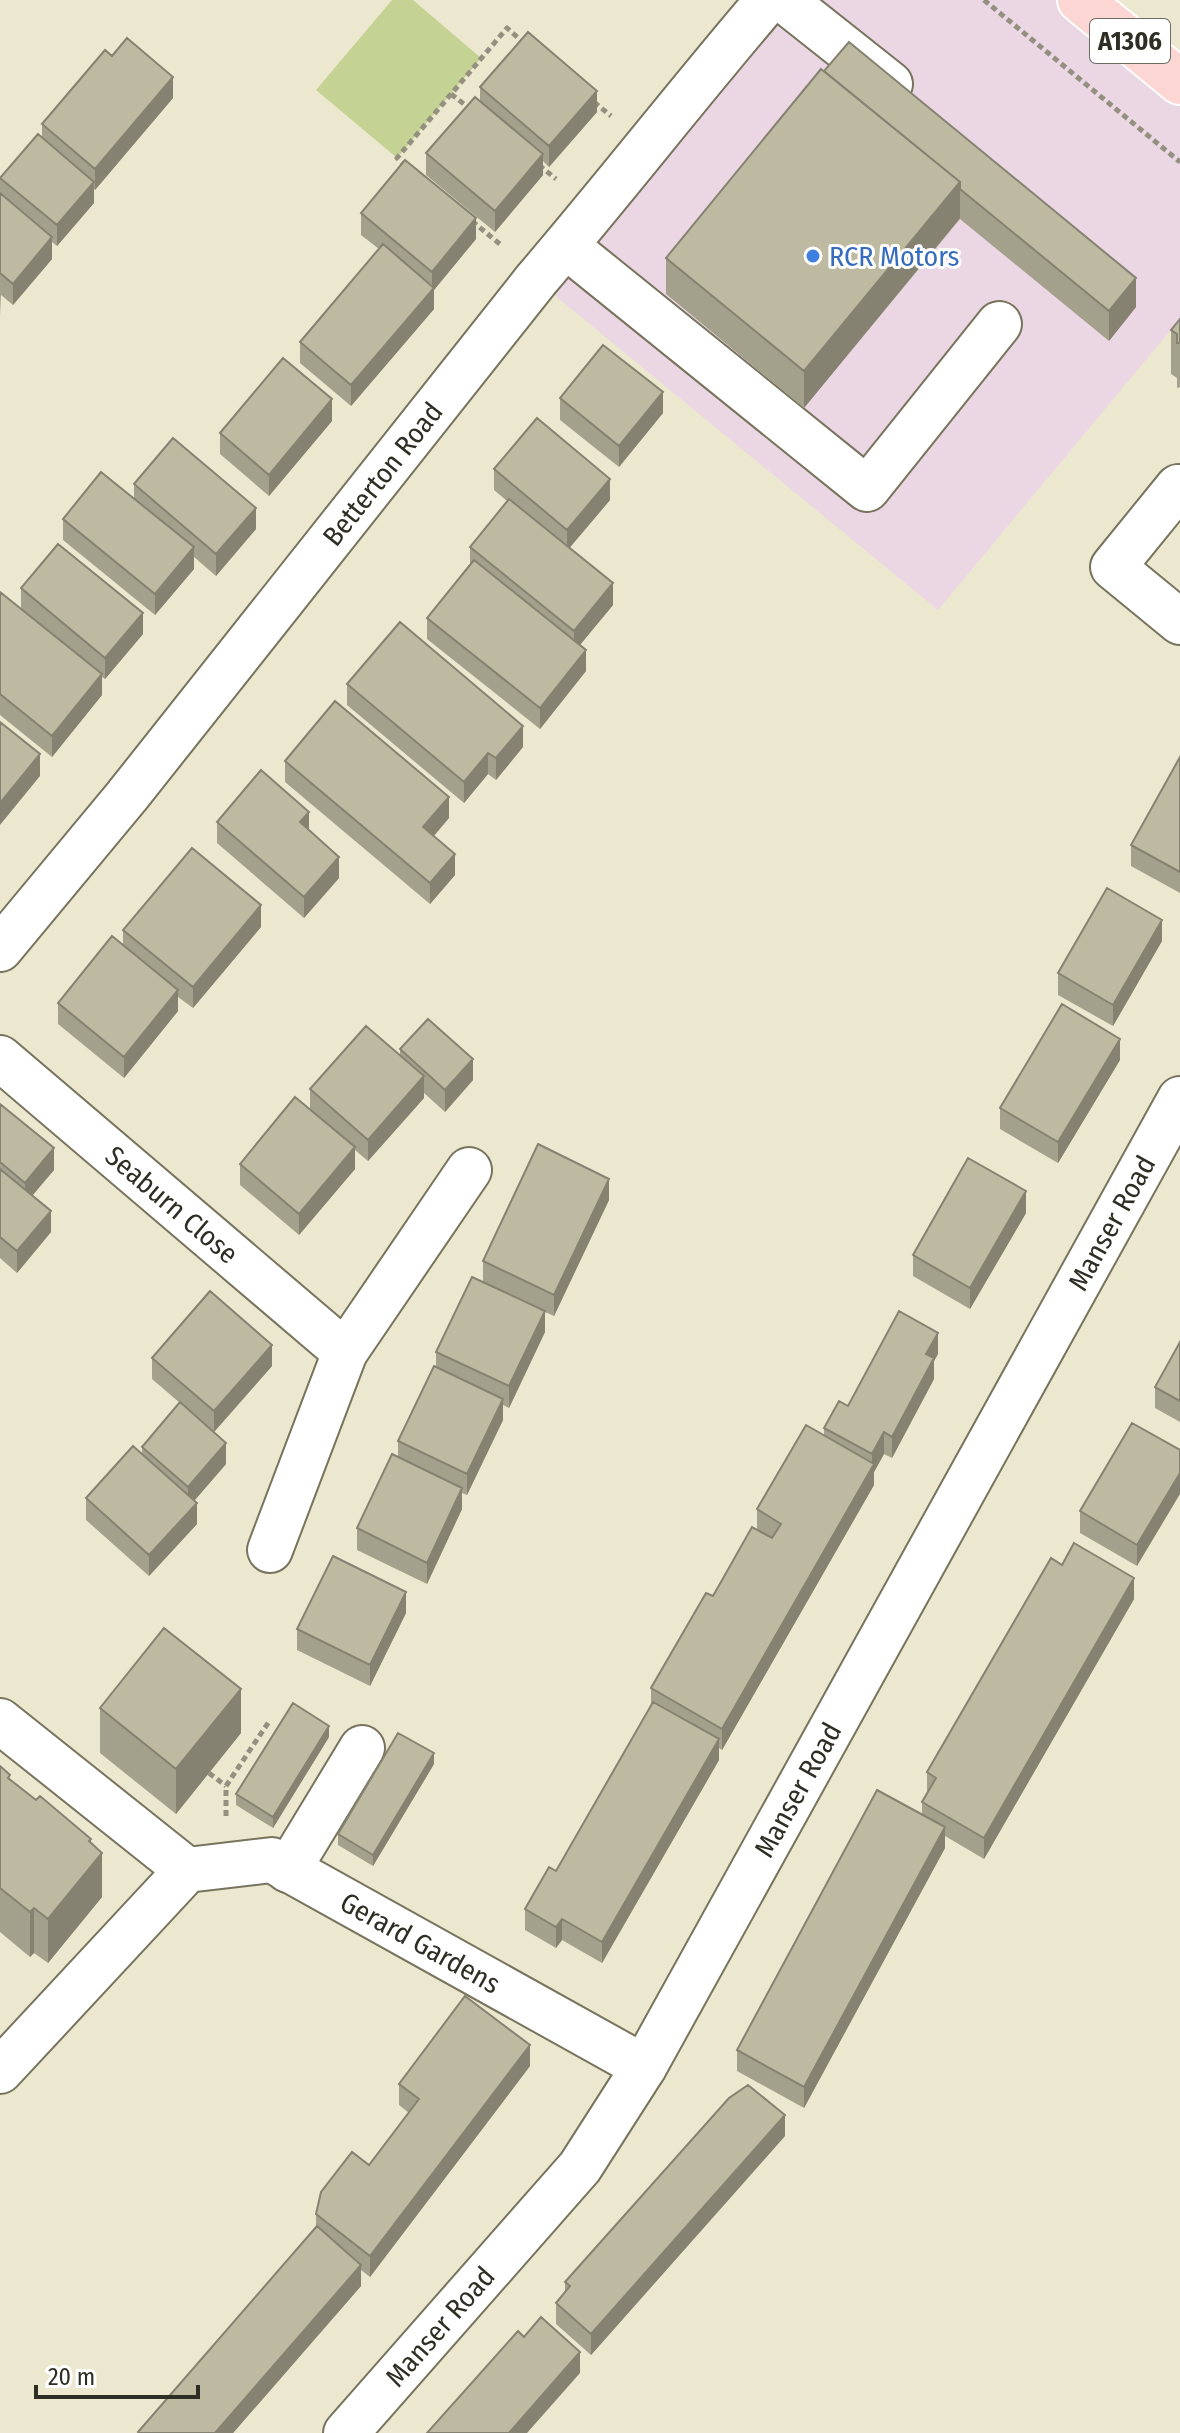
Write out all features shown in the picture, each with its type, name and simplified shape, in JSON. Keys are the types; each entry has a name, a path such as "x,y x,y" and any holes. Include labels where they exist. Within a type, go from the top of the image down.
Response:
{"main road":[{"name":"A1306","path":"1080,0 1180,82"}],"street":[{"name":"Betterton Road","path":"0,949 127,796 552,261 768,0"},
{"path":"784,0 920,108"},
{"path":"552,261 867,489 999,324"},
{"path":"1178,487 1113,567 1180,622"},
{"name":"Seaburn Close","path":"0,1058 345,1352"},
{"name":"Manser Road","path":"346,2433 580,2167 644,2067 1180,1099"},
{"path":"270,1550 345,1352 469,1170"},
{"path":"0,1721 206,1868 0,2071"},
{"path":"288,1870 362,1748"},
{"name":"Gerard Gardens","path":"206,1868 272,1860 644,2067"}],"path":[{"path":"984,0 1180,162"},
{"path":"409,168 397,158 507,28 530,48"},
{"path":"451,94 475,114"},
{"path":"589,98 648,148"},
{"path":"535,162 596,211"},
{"path":"468,217 552,261"},
{"path":"206,1868 226,1786 270,1720"},
{"path":"209,1773 226,1786"}],"shaded area":[{"path":"768,0 1080,0 1180,82 1180,319 938,610 536,280"}],"green space":[{"path":"392,0 413,0 481,58 397,158 316,90"}],"building":[{"path":"528,32 597,91 549,146 480,87"},
{"path":"127,38 173,77 95,169 42,124 105,50 112,56"},
{"path":"849,42 1136,278 1109,311 960,189 960,182 824,71"},
{"name":"RCR Motors","path":"821,69 960,182 804,371 666,258"},
{"path":"475,97 543,154 495,211 426,153"},
{"path":"38,134 94,182 57,225 0,178"},
{"path":"405,160 476,218 432,272 361,213"},
{"path":"0,193 52,237 13,284 0,273"},
{"path":"383,244 434,288 351,385 300,342"},
{"path":"1180,319 1180,343 1177,343 1177,334 1171,330"},
{"path":"603,345 663,392 619,446 560,398"},
{"path":"283,358 332,399 269,475 220,433"},
{"path":"537,418 610,479 567,530 494,469"},
{"path":"173,438 256,508 216,554 134,484"},
{"path":"101,472 194,547 155,594 63,519"},
{"path":"509,499 613,583 574,631 470,547"},
{"path":"58,544 143,613 105,658 21,588"},
{"path":"474,560 586,650 540,708 427,618"},
{"path":"0,592 102,674 52,736 0,694"},
{"path":"400,622 523,726 496,758 488,753 464,782 347,684"},
{"path":"335,701 449,797 423,827 455,854 430,883 285,761"},
{"path":"0,722 40,754 0,803"},
{"path":"1180,757 1180,872 1131,845"},
{"path":"261,770 309,812 300,822 339,857 304,897 217,822"},
{"path":"192,848 261,905 193,987 123,930"},
{"path":"1107,888 1162,920 1113,1005 1058,973"},
{"path":"112,936 178,990 124,1057 58,1003"},
{"path":"1062,1004 1120,1039 1058,1142 1000,1108"},
{"path":"428,1019 473,1059 445,1090 400,1049"},
{"path":"366,1026 424,1076 368,1140 310,1089"},
{"path":"295,1097 355,1147 299,1214 240,1164"},
{"path":"0,1104 54,1148 25,1183 0,1162"},
{"path":"538,1144 609,1179 554,1295 483,1261"},
{"path":"968,1158 1026,1191 970,1288 913,1255"},
{"path":"0,1169 51,1211 17,1251 0,1237"},
{"path":"472,1277 545,1311 509,1386 436,1352"},
{"path":"210,1291 272,1345 214,1411 152,1358"},
{"path":"899,1311 938,1333 926,1354 934,1358 892,1437 884,1432 872,1454 824,1428 839,1401 848,1406"},
{"path":"1180,1342 1180,1401 1155,1387"},
{"path":"434,1366 503,1399 467,1474 398,1441"},
{"path":"180,1402 226,1443 188,1487 142,1447"},
{"path":"1132,1423 1180,1450 1180,1473 1137,1545 1080,1511"},
{"path":"806,1425 874,1464 722,1729 651,1688 706,1593 713,1596 752,1527 772,1538 781,1524 757,1509"},
{"path":"133,1446 197,1503 149,1555 86,1498"},
{"path":"392,1454 462,1488 427,1563 357,1528"},
{"path":"1074,1543 1134,1578 984,1838 922,1802 936,1778 927,1772 1051,1558 1062,1565"},
{"path":"333,1556 406,1592 370,1665 297,1629"},
{"path":"164,1628 241,1689 176,1769 100,1708"},
{"path":"653,1702 719,1739 602,1942 562,1919 556,1927 525,1909 549,1867 556,1871"},
{"path":"293,1703 329,1726 273,1817 236,1794"},
{"path":"398,1733 434,1753 373,1855 338,1834"},
{"path":"0,1766 10,1775 8,1778 36,1800 40,1796 91,1839 89,1841 102,1853 48,1919 34,1908 30,1912 0,1888"},
{"path":"877,1790 945,1827 804,2087 737,2050"},
{"path":"465,1996 530,2045 370,2256 316,2214 321,2192 352,2152 369,2165 419,2099 399,2084"},
{"path":"748,2085 785,2115 591,2334 556,2303 570,2286 565,2282 729,2098"},
{"path":"317,2226 361,2265 215,2433 139,2433 138,2432"},
{"path":"541,2317 580,2352 509,2433 427,2433 518,2331 524,2337"}],"place":[{"name":"RCR Motors","path":"813,256"}]}
